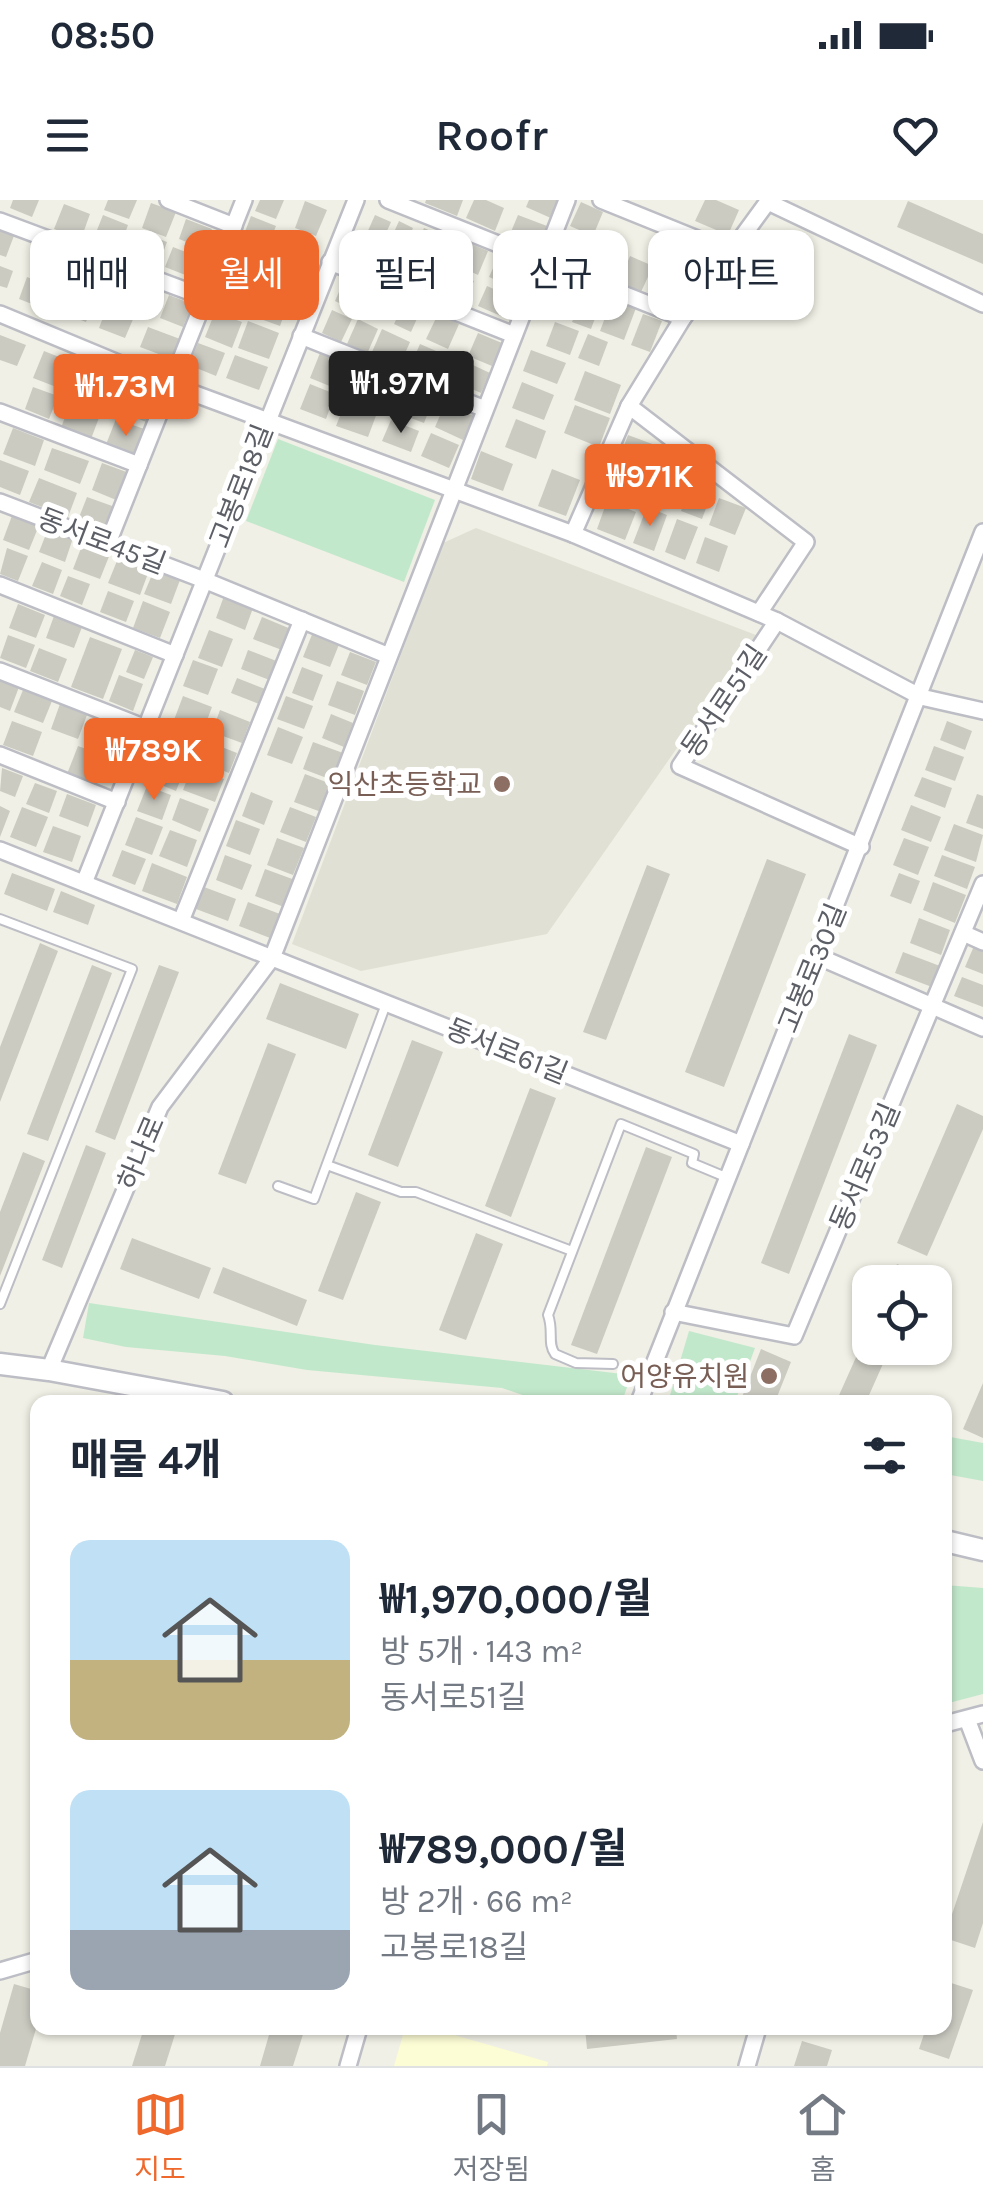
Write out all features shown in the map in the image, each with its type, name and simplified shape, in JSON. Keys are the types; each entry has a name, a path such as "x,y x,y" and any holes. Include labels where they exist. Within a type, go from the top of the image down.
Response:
{"street":[{"path":"168,200 234,226"},
{"path":"232,230 244,200"},
{"name":"고봉로18길","path":"84,883 356,200"},
{"path":"388,200 493,240"},
{"path":"556,230 567,200"},
{"path":"601,200 675,230"},
{"path":"748,230 769,201 983,304"},
{"path":"0,221 184,290"},
{"path":"330,262 514,336"},
{"name":"동서로51길","path":"0,314 171,385 573,534 777,621 920,697 983,711"},
{"path":"108,544 197,320"},
{"path":"272,958 520,320"},
{"path":"573,534 629,406 681,320"},
{"path":"300,336 485,409"},
{"path":"629,406 806,542 758,613"},
{"path":"0,412 139,465"},
{"name":"동서로45길","path":"0,502 204,580"},
{"name":"고봉로30길","path":"642,1395 983,532"},
{"name":"고봉로18길","path":"204,580 389,656"},
{"path":"0,585 175,654"},
{"path":"180,921 302,620"},
{"name":"동서로51길","path":"777,621 680,766 861,847"},
{"path":"0,671 146,728"},
{"path":"0,755 117,802"},
{"name":"동서로61길","path":"0,850 742,1144"},
{"name":"동서로53길","path":"674,1312 794,1336 983,884"},
{"path":"963,933 983,942"},
{"path":"816,956 983,1028"},
{"name":"하나로","path":"49,1370 160,1107 272,958"},
{"path":"0,1364 185,1395"},
{"path":"952,1543 983,1550"},
{"path":"975,1716 983,1761"},
{"path":"0,1971 30,1962"},
{"path":"348,2066 356,2035"},
{"path":"747,2066 756,2035"}],"lane":[{"path":"0,919 132,969 0,1304"},
{"path":"278,1186 314,1199 386,1003"},
{"path":"613,1364 576,1362 555,1354 554,1330 548,1315 621,1124 694,1154 692,1164 728,1178"},
{"path":"327,1165 401,1192 416,1192 572,1251"}],"shaded area":[{"path":"278,439 435,500 404,582 246,521"},
{"name":"익산초등학교","path":"476,528 756,635 547,934 361,971 292,944 443,543"},
{"path":"89,1303 375,1345 631,1375 624,1395 522,1395 502,1388 307,1370 83,1338"},
{"path":"689,1331 755,1348 738,1395 670,1395"},
{"path":"952,1437 983,1443 983,1481 952,1475"},
{"path":"952,1586 983,1588 983,1694 952,1702"}],"sand":[{"path":"403,2035 454,2035 548,2062 547,2066 394,2066"}],"building":[{"path":"13,200 39,200 32,217 10,208"},
{"path":"108,200 137,200 129,219 104,210"},
{"path":"260,200 284,200 276,219 255,211"},
{"path":"463,200 457,216 425,203"},
{"path":"474,200 486,200 504,208 495,230 466,218"},
{"path":"529,200 562,200 553,219 526,207"},
{"path":"705,200 716,200 739,210 730,230 716,230 695,221"},
{"path":"305,201 327,210 319,230 295,228"},
{"path":"908,201 983,234 983,264 897,227"},
{"path":"581,202 603,212 596,230 570,226"},
{"path":"151,203 176,212 166,237 164,230 142,228"},
{"path":"64,204 90,214 84,230 54,229"},
{"path":"103,215 128,225 126,230 97,230"},
{"path":"375,215 391,222 387,230 368,230"},
{"path":"518,215 547,226 545,230 512,230"},
{"path":"251,216 276,226 274,230 246,230"},
{"path":"186,219 212,229 184,230 184,241 179,239"},
{"path":"399,221 413,228 412,230 395,230"},
{"path":"0,227 15,233 6,257 0,255"},
{"path":"473,245 488,251 478,275 473,273"},
{"path":"173,247 184,251 184,274 165,267"},
{"path":"630,256 648,264 648,277 641,292 628,287"},
{"path":"0,266 13,271 7,288 0,286"},
{"path":"27,277 30,278 30,303 19,299"},
{"path":"487,286 493,289 493,313 478,306"},
{"path":"169,295 184,301 183,327 164,320"},
{"path":"628,305 636,308 624,340 600,331 604,320 628,320"},
{"path":"332,310 339,313 339,320 352,320 341,342 322,333"},
{"path":"643,314 648,320 662,321 650,352 631,345"},
{"path":"102,320 133,320 125,338 99,328"},
{"path":"212,320 242,322 232,348 205,337"},
{"path":"358,320 378,329 367,354 347,344"},
{"path":"396,320 416,320 411,332 394,324"},
{"path":"435,320 459,324 448,349 426,339"},
{"path":"573,320 594,320 591,329"},
{"path":"248,321 279,333 269,359 238,348"},
{"path":"555,322 579,331 570,355 546,346"},
{"path":"148,327 180,339 172,359 140,347"},
{"path":"382,329 410,342 400,365 372,352"},
{"path":"478,333 502,343 492,366 468,356"},
{"path":"588,334 608,342 599,366 578,358"},
{"path":"0,335 26,345 17,366 0,360"},
{"path":"198,343 225,353 216,376 189,365"},
{"path":"420,344 450,357 440,380 410,367"},
{"path":"531,350 566,363 557,384 523,371"},
{"path":"44,351 69,361 59,388 33,378"},
{"path":"320,353 347,363 337,389 310,378"},
{"path":"235,355 268,367 259,390 226,378"},
{"path":"460,359 490,373 481,393 451,380"},
{"path":"85,365 113,376 103,403 74,392"},
{"path":"355,367 389,380 381,401 347,388"},
{"path":"585,371 621,385 610,414 574,400"},
{"path":"522,382 554,395 544,420 512,408"},
{"path":"310,384 335,394 326,419 300,409"},
{"path":"33,387 58,396 49,419 25,409"},
{"path":"126,387 160,400 151,424 117,410"},
{"path":"409,391 433,400 424,423 400,414"},
{"path":"346,401 377,413 368,437 336,426"},
{"path":"70,403 100,415 91,439 61,428"},
{"path":"445,404 474,416 463,440 435,427"},
{"path":"575,405 610,418 599,447 564,433"},
{"path":"116,419 147,430 136,459 105,447"},
{"path":"516,419 546,431 536,459 505,447"},
{"path":"391,420 419,431 411,452 382,441"},
{"path":"13,428 44,440 35,466 3,454"},
{"path":"431,433 459,445 449,468 421,456"},
{"path":"628,435 655,445 644,474 617,464"},
{"path":"52,448 89,461 80,484 44,470"},
{"path":"481,451 513,464 503,491 471,479"},
{"path":"664,456 686,464 673,497 651,489"},
{"path":"0,460 29,471 20,495 0,487"},
{"path":"102,463 132,474 121,502 92,490"},
{"path":"552,469 580,480 566,516 538,506"},
{"path":"614,470 641,480 632,504 605,494"},
{"path":"39,478 77,493 68,517 29,502"},
{"path":"693,479 714,487 702,519 681,511"},
{"path":"87,497 115,507 104,536 76,525"},
{"path":"719,498 746,508 735,535 709,525"},
{"path":"607,501 636,512 625,540 597,529"},
{"path":"647,507 667,515 654,551 633,543"},
{"path":"13,513 40,523 29,550 3,540"},
{"path":"677,519 698,527 685,560 665,552"},
{"path":"48,529 73,538 65,562 39,552"},
{"path":"705,537 728,546 719,572 696,563"},
{"path":"83,543 110,554 100,579 73,569"},
{"path":"7,548 28,556 18,581 0,574"},
{"path":"119,556 150,568 140,595 108,583"},
{"path":"42,562 62,570 53,594 32,586"},
{"path":"154,570 180,580 171,604 144,594"},
{"path":"68,576 90,584 82,605 60,596"},
{"path":"108,591 134,601 126,622 100,612"},
{"path":"224,596 253,608 245,630 216,618"},
{"path":"143,601 170,612 160,638 133,628"},
{"path":"18,604 45,615 36,638 9,628"},
{"path":"54,616 82,627 74,648 46,638"},
{"path":"262,617 291,629 282,650 253,639"},
{"path":"209,630 233,639 222,667 198,658"},
{"path":"313,632 340,642 330,667 303,657"},
{"path":"8,635 35,645 26,668 0,658"},
{"path":"90,637 122,649 103,699 71,687"},
{"path":"39,648 67,659 58,682 30,671"},
{"path":"135,650 153,657 144,679 126,672"},
{"path":"248,650 279,662 272,681 241,669"},
{"path":"350,652 376,662 367,685 341,675"},
{"path":"193,660 218,669 208,695 183,686"},
{"path":"302,667 323,675 313,701 292,693"},
{"path":"119,675 143,684 133,711 109,701"},
{"path":"237,678 265,689 259,704 231,693"},
{"path":"0,679 19,687 10,711 0,707"},
{"path":"337,681 364,691 355,715 328,705"},
{"path":"23,690 52,701 43,723 14,712"},
{"path":"183,696 212,707 203,731 174,720"},
{"path":"286,696 313,706 304,729 277,719"},
{"path":"60,704 87,715 78,739 51,729"},
{"path":"220,710 250,722 242,743 212,732"},
{"path":"331,714 353,723 344,747 322,738"},
{"path":"93,717 112,724 102,749 84,742"},
{"path":"12,721 42,732 33,756 3,745"},
{"path":"947,721 972,731 965,750 940,740"},
{"path":"170,725 200,736 190,762 160,751"},
{"path":"278,727 303,737 292,764 267,755"},
{"path":"209,742 237,753 229,773 201,762"},
{"path":"313,742 343,753 332,780 303,769"},
{"path":"78,746 97,753 87,781 67,774"},
{"path":"934,746 964,757 955,781 925,770"},
{"path":"159,755 186,766 176,791 149,780"},
{"path":"192,767 224,779 215,802 183,790"},
{"path":"2,768 23,776 15,797 0,791"},
{"path":"305,774 334,785 324,813 294,802"},
{"path":"922,777 952,788 945,808 914,796"},
{"path":"35,783 57,791 49,813 26,804"},
{"path":"147,786 171,795 162,820 137,811"},
{"path":"251,792 273,801 264,825 242,816"},
{"path":"67,794 96,805 88,827 59,816"},
{"path":"977,794 983,796 983,829 966,823"},
{"path":"180,798 209,809 200,832 172,820"},
{"path":"911,805 941,817 931,842 901,830"},
{"path":"0,806 10,811 0,837"},
{"path":"22,807 48,817 36,847 10,837"},
{"path":"290,807 316,817 306,842 280,832"},
{"path":"136,817 163,827 152,855 125,845"},
{"path":"236,820 260,829 250,855 226,846"},
{"path":"954,824 983,835 976,862 944,850"},
{"path":"53,826 81,836 72,862 43,852"},
{"path":"170,830 197,840 187,867 159,856"},
{"path":"277,838 304,848 293,875 267,865"},
{"path":"904,838 929,847 918,875 893,865"},
{"path":"122,850 146,859 135,885 112,876"},
{"path":"225,855 252,865 242,890 216,880"},
{"path":"942,855 975,867 967,889 934,876"},
{"path":"767,859 806,874 724,1087 685,1072"},
{"path":"152,863 187,877 177,904 142,891"},
{"path":"647,865 670,874 606,1040 583,1032"},
{"path":"265,869 295,880 284,907 255,896"},
{"path":"12,873 55,889 47,911 4,894"},
{"path":"899,873 920,881 911,904 890,896"},
{"path":"933,882 966,895 955,923 923,910"},
{"path":"204,887 236,899 228,921 196,909"},
{"path":"61,891 95,905 88,925 53,912"},
{"path":"248,902 280,914 270,938 239,926"},
{"path":"919,918 950,930 941,955 910,943"},
{"path":"40,943 58,951 0,1102 0,1047"},
{"path":"974,946 983,949 983,974 965,967"},
{"path":"903,952 940,966 932,987 895,973"},
{"path":"92,965 112,973 48,1141 27,1134"},
{"path":"159,965 179,972 115,1140 95,1132"},
{"path":"962,977 983,985 983,1007 954,996"},
{"path":"280,983 359,1014 346,1049 266,1019"},
{"path":"849,1034 877,1045 789,1274 761,1263"},
{"path":"412,1040 443,1052 398,1167 368,1155"},
{"path":"268,1043 296,1054 246,1184 218,1174"},
{"path":"530,1088 556,1098 511,1217 485,1206"},
{"path":"957,1104 983,1116 983,1129 927,1256 897,1243"},
{"path":"86,1145 106,1153 62,1268 42,1260"},
{"path":"646,1147 672,1157 597,1354 571,1345"},
{"path":"23,1152 45,1161 0,1276 0,1212"},
{"path":"356,1192 381,1202 343,1300 318,1291"},
{"path":"476,1233 503,1244 466,1340 439,1330"},
{"path":"132,1238 211,1268 199,1299 120,1269"},
{"path":"223,1267 307,1300 297,1326 213,1293"},
{"path":"761,1349 791,1362 778,1395 743,1395"},
{"path":"853,1365 882,1365 869,1395 839,1395"},
{"path":"983,1383 983,1438 963,1429"},
{"path":"983,1822 983,1923 975,1948 952,1940 952,1914"},
{"path":"952,1983 973,1990 949,2059 919,2049 924,2035 952,2035"},
{"path":"14,1984 30,1989 30,2035 34,2035 25,2066 0,2066 0,2033"},
{"path":"142,2035 175,2035 165,2066 132,2066"},
{"path":"269,2035 303,2035 293,2066 260,2066"},
{"path":"586,2035 677,2035 677,2039 587,2049"},
{"path":"802,2041 832,2050 827,2066 794,2066"}],"place":[{"name":"익산초등학교","path":"502,784"},
{"name":"어양유치원","path":"769,1376"}]}
